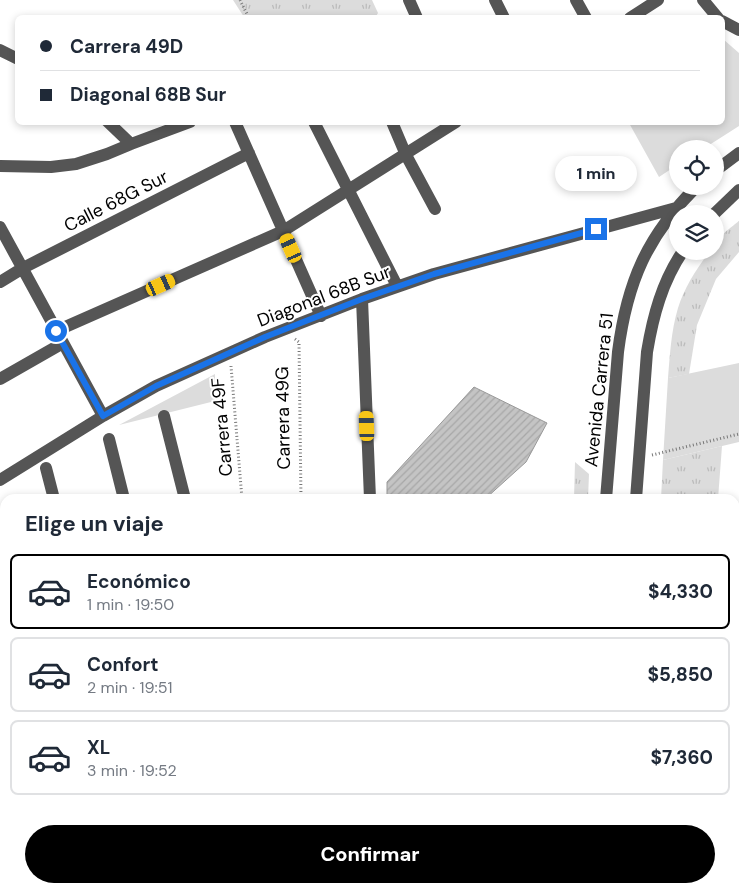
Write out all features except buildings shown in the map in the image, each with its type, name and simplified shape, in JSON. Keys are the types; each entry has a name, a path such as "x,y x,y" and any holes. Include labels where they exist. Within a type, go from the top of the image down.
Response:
{"street":[{"path":"409,0 416,15"},
{"path":"495,0 502,15"},
{"path":"576,0 584,15"},
{"path":"635,15 658,0"},
{"path":"703,0 716,15"},
{"path":"725,23 739,30"},
{"path":"0,50 15,58"},
{"path":"111,125 131,144"},
{"path":"0,166 51,167 76,164 182,125"},
{"path":"236,125 321,316"},
{"path":"316,125 397,286"},
{"path":"393,125 406,155 435,209"},
{"path":"56,331 283,231 451,125"},
{"name":"Calle 68G Sur","path":"0,282 23,268 249,153"},
{"path":"724,164 739,153"},
{"path":"723,205 739,190"},
{"name":"Diagonal 68B Sur","path":"0,480 103,416 156,386 230,353 266,343 321,316 362,299 397,286 492,257 669,214"},
{"name":"Avenida Carrera 51","path":"606,494 618,352 625,308 644,257 655,237 669,222"},
{"path":"0,228 103,416"},
{"path":"636,494 647,352 651,329 667,279 678,260"},
{"path":"362,299 370,494"},
{"path":"0,379 63,342"},
{"path":"164,416 184,494"},
{"path":"108,439 123,494"},
{"path":"46,468 53,494"}],"path":[{"path":"240,0 248,15"},
{"name":"Carrera 49G","path":"295,339 299,342 302,494"},
{"name":"Carrera 49F","path":"230,353 242,494"},
{"path":"639,459 739,434"}],"green space":[{"path":"233,0 372,0 378,13 377,15 243,15"},
{"path":"725,41 739,53 739,126 717,140 669,140 669,170 659,177 630,125 725,125"},
{"path":"739,221 739,252 716,279 697,325 689,374 668,378 674,325 684,293 691,278 704,260 724,260 724,234"},
{"path":"739,363 739,442 663,460 668,378"},
{"path":"215,374 215,401 119,425"},
{"path":"722,446 718,494 661,494 663,460"},
{"path":"575,462 589,474 588,494 574,494"}],"route":[{"path":"56,331 103,416 156,386 265,337 362,299 434,274 596,229"}]}
